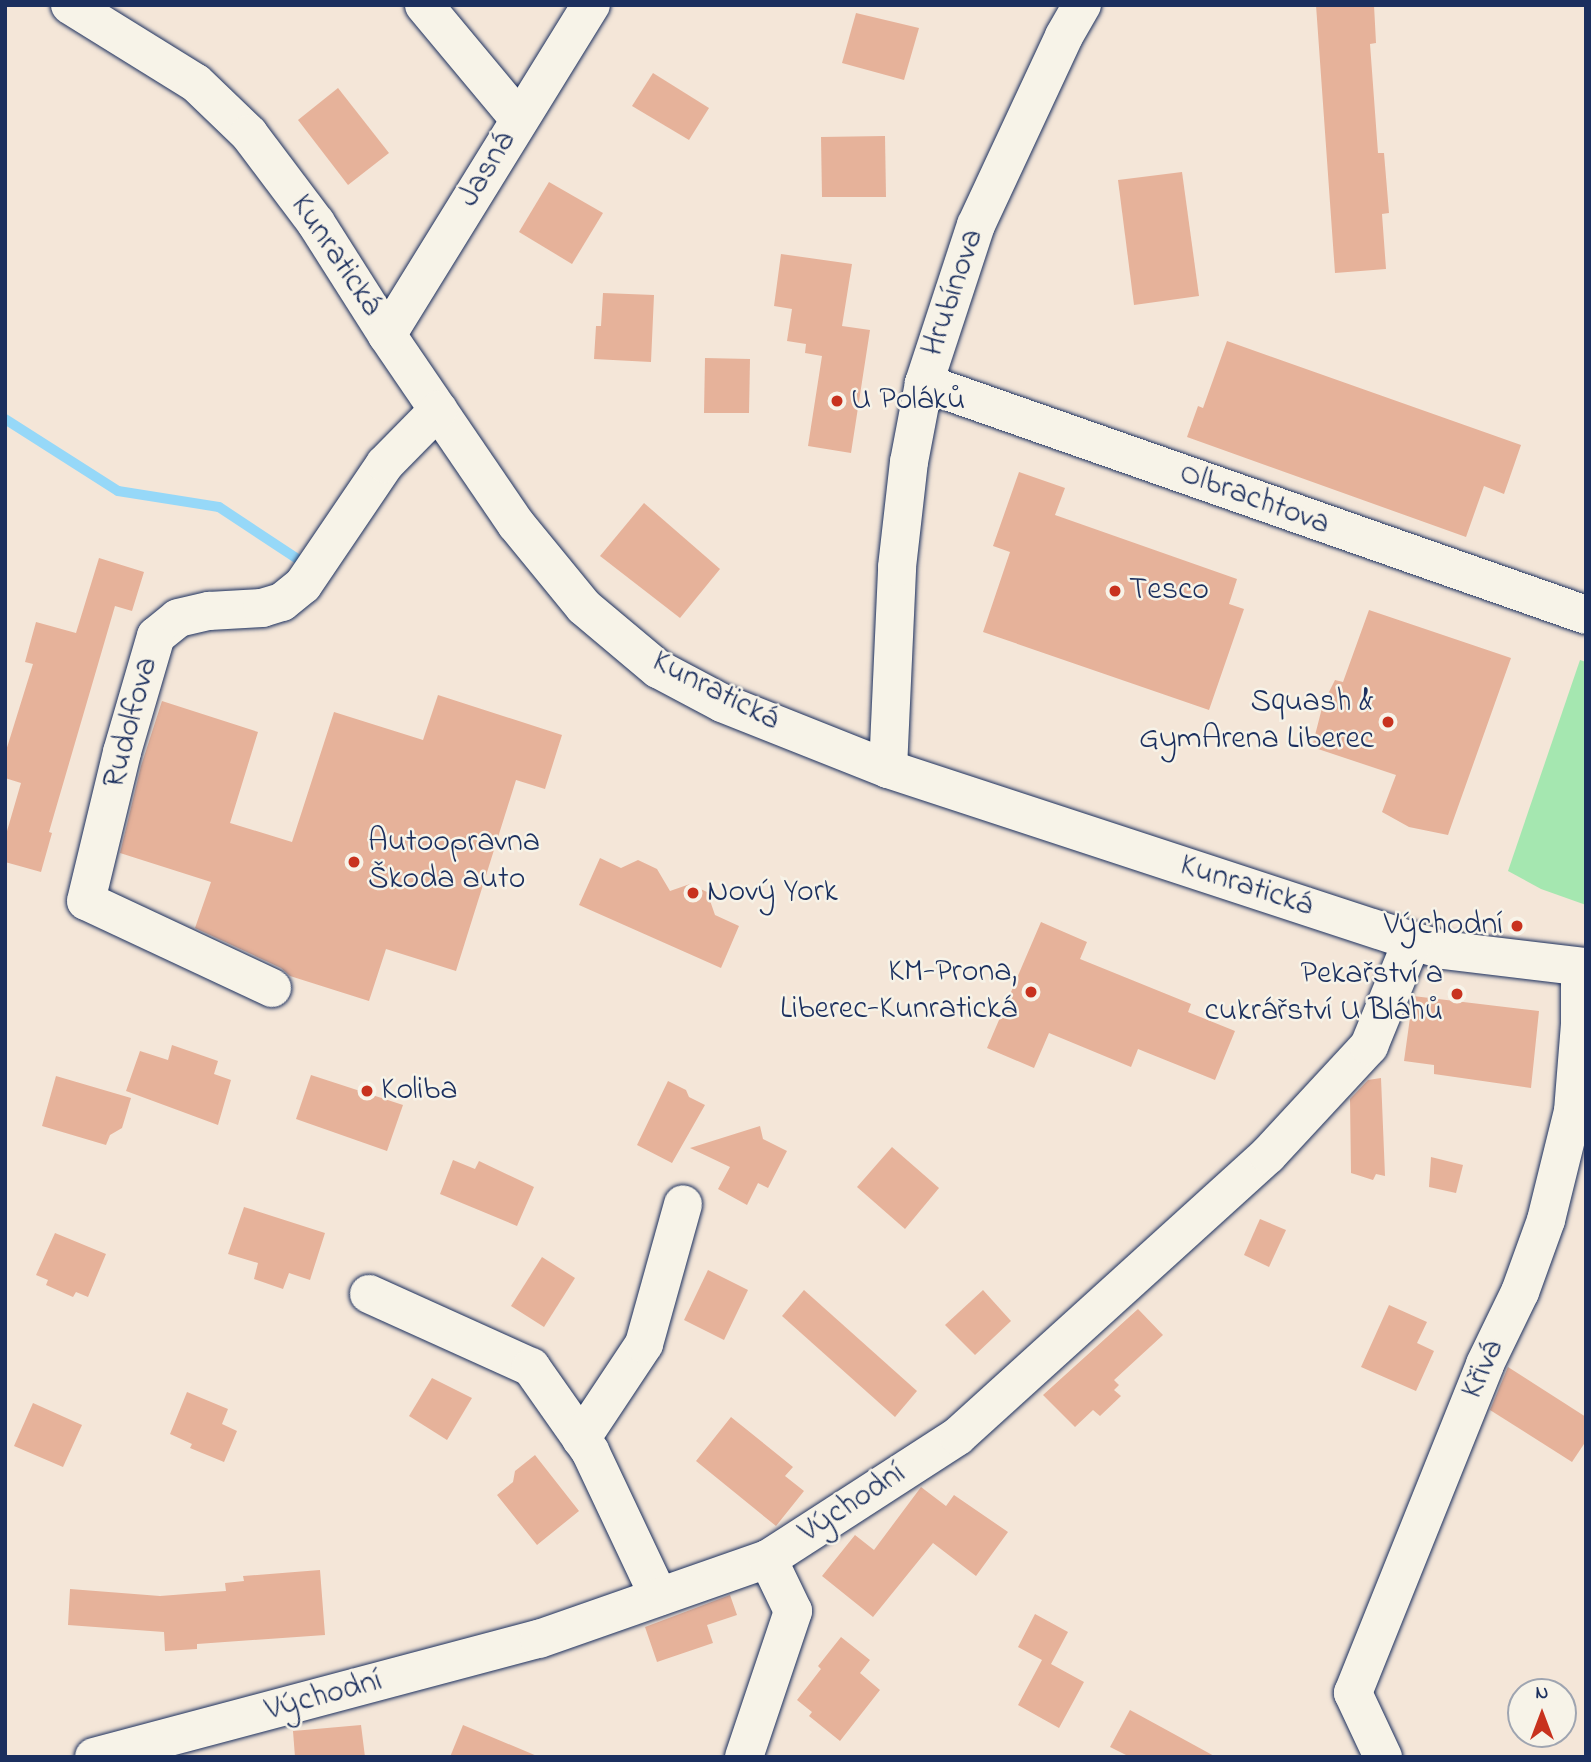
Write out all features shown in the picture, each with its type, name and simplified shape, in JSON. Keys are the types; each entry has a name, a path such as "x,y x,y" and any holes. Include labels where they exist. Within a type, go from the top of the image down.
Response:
{"street":[{"name":"Kunratická","path":"70,5 196,83 249,134 316,223 387,335 516,524 584,607 658,669 722,703 888,769 1412,941 1443,950 1583,967"},
{"path":"424,5 519,119"},
{"name":"Jasná","path":"387,335 591,5"},
{"name":"Hrubínova","path":"888,769 897,567 909,462 924,383 976,225 1064,36 1082,5"},
{"name":"Olbrachtova","path":"924,383 1586,615"},
{"name":"Rudolfova","path":"272,988 86,901 126,739 156,636 178,618 209,611 262,608 282,601 303,585 385,464 438,410"},
{"name":"Východní","path":"94,1757 539,1639 768,1559 958,1436 1268,1155 1369,1046 1412,941"},
{"name":"Křivá","path":"1383,1757 1353,1693 1485,1364 1520,1292 1546,1220 1573,1111 1583,967"},
{"path":"581,1439 644,1345 683,1204"},
{"path":"369,1294 531,1367 581,1439 659,1597"},
{"path":"744,1757 793,1611 768,1559"}],"green space":[{"path":"1580,660 1586,662 1586,905 1541,889 1508,871"}],"building":[{"path":"1316,5 1374,5 1376,43 1370,44 1378,153 1384,153 1389,213 1382,214 1386,269 1335,273"},
{"path":"856,13 919,28 904,80 842,63"},
{"path":"653,73 709,108 689,140 632,106"},
{"path":"338,88 389,153 348,185 298,120"},
{"path":"885,136 886,197 822,197 821,137"},
{"path":"1182,172 1199,296 1134,305 1118,180"},
{"path":"549,182 603,213 572,264 519,232"},
{"name":"U Poláků","path":"781,254 852,264 842,326 870,330 851,453 808,446 822,356 805,353 806,344 787,341 792,309 774,306"},
{"path":"603,293 654,295 651,362 594,359 596,326 601,326"},
{"path":"1227,341 1521,445 1504,494 1484,486 1466,537 1187,437 1198,406 1203,408"},
{"path":"705,358 750,359 749,413 704,413"},
{"name":"Tesco","path":"1019,472 1065,488 1055,515 1237,579 1229,604 1244,609 1209,710 983,632 1010,552 993,546"},
{"path":"644,503 720,569 680,618 600,556"},
{"path":"99,558 144,572 132,611 115,606 49,832 52,833 41,872 5,862 5,838 21,783 5,778 5,754 33,664 25,662 36,622 76,633"},
{"name":"Squash & GymArena Liberec","path":"1369,610 1511,658 1448,835 1409,827 1382,812 1396,775 1312,747 1323,704 1335,680 1343,682"},
{"name":"Autoopravna Škoda auto","path":"438,695 562,735 545,789 516,780 456,971 386,949 369,1001 290,976 281,968 195,928 211,882 120,853 141,766 162,701 258,732 230,823 292,842 334,712 423,740"},
{"path":"600,858 621,868 638,860 657,869 670,891 690,884 707,892 715,915 739,926 721,968 579,905"},
{"path":"1041,922 1087,942 1080,959 1191,1004 1188,1012 1235,1031 1215,1080 1138,1049 1131,1067 1049,1033 1034,1068 987,1048"},
{"path":"1413,996 1539,1011 1531,1088 1434,1074 1434,1065 1404,1061"},
{"path":"172,1045 218,1061 214,1074 231,1080 218,1125 126,1091 140,1051 168,1060"},
{"path":"311,1075 403,1105 387,1151 296,1119"},
{"path":"56,1076 131,1098 122,1128 110,1135 106,1145 42,1126"},
{"path":"1381,1078 1385,1176 1376,1174 1373,1180 1351,1173 1350,1099 1368,1080"},
{"path":"668,1081 686,1090 689,1097 705,1105 672,1163 637,1145"},
{"path":"760,1126 763,1139 787,1151 768,1188 758,1183 747,1205 718,1189 730,1167 690,1148"},
{"path":"892,1147 939,1188 905,1229 857,1187"},
{"path":"1431,1157 1463,1165 1456,1193 1429,1187"},
{"path":"453,1160 475,1169 479,1161 534,1187 517,1226 440,1194"},
{"path":"244,1207 325,1233 310,1280 289,1273 283,1289 254,1279 258,1263 228,1254"},
{"path":"1260,1219 1286,1230 1269,1267 1244,1255"},
{"path":"55,1233 106,1254 88,1297 76,1292 73,1297 46,1285 48,1280 36,1275"},
{"path":"542,1257 575,1278 544,1327 511,1306"},
{"path":"708,1270 748,1290 724,1340 684,1320"},
{"path":"804,1290 917,1391 895,1417 782,1316"},
{"path":"983,1290 1011,1321 975,1355 945,1325"},
{"path":"1389,1305 1427,1322 1417,1343 1434,1351 1416,1391 1361,1367"},
{"path":"1138,1309 1163,1335 1114,1380 1119,1385 1114,1390 1121,1396 1100,1416 1093,1410 1075,1427 1043,1395"},
{"path":"1508,1367 1586,1417 1586,1441 1572,1462 1490,1410"},
{"path":"432,1378 472,1398 447,1440 409,1416"},
{"path":"187,1392 228,1409 222,1424 237,1431 224,1462 190,1448 192,1444 170,1434"},
{"path":"33,1403 82,1425 63,1467 14,1446"},
{"path":"731,1417 793,1467 785,1476 804,1491 776,1526 696,1461"},
{"path":"535,1455 579,1511 537,1545 497,1495 513,1482 515,1471"},
{"path":"921,1487 946,1506 954,1495 1008,1532 976,1576 933,1543 873,1617 822,1576 855,1535 874,1550"},
{"path":"320,1570 325,1635 197,1644 197,1649 165,1651 164,1632 68,1625 70,1589 160,1596 226,1591 225,1583 244,1581 243,1576"},
{"path":"730,1595 737,1615 707,1625 713,1643 657,1662 645,1627"},
{"path":"1035,1614 1068,1632 1051,1664 1084,1682 1059,1728 1018,1705 1042,1660 1018,1647"},
{"path":"841,1637 870,1660 860,1673 880,1690 840,1741 809,1716 812,1712 797,1700 821,1669 818,1666"},
{"path":"1130,1710 1216,1757 1130,1757 1110,1747"},
{"path":"361,1725 365,1757 295,1757 293,1731"},
{"path":"463,1725 537,1756 537,1757 450,1757"}],"waterway":[{"path":"5,419 118,491 219,507 302,562"}],"place":[{"name":"U Poláků","path":"837,401"},
{"name":"Tesco","path":"1115,591"},
{"name":"Squash & GymArena Liberec","path":"1388,722"},
{"name":"Autoopravna Škoda auto","path":"354,862"},
{"name":"Nový York","path":"693,893"},
{"name":"Východní","path":"1517,926"},
{"name":"KM-Prona, Liberec-Kunratická","path":"1031,992"},
{"name":"Pekařství a cukrářství U Bláhů","path":"1457,994"},
{"name":"Koliba","path":"367,1091"}]}
